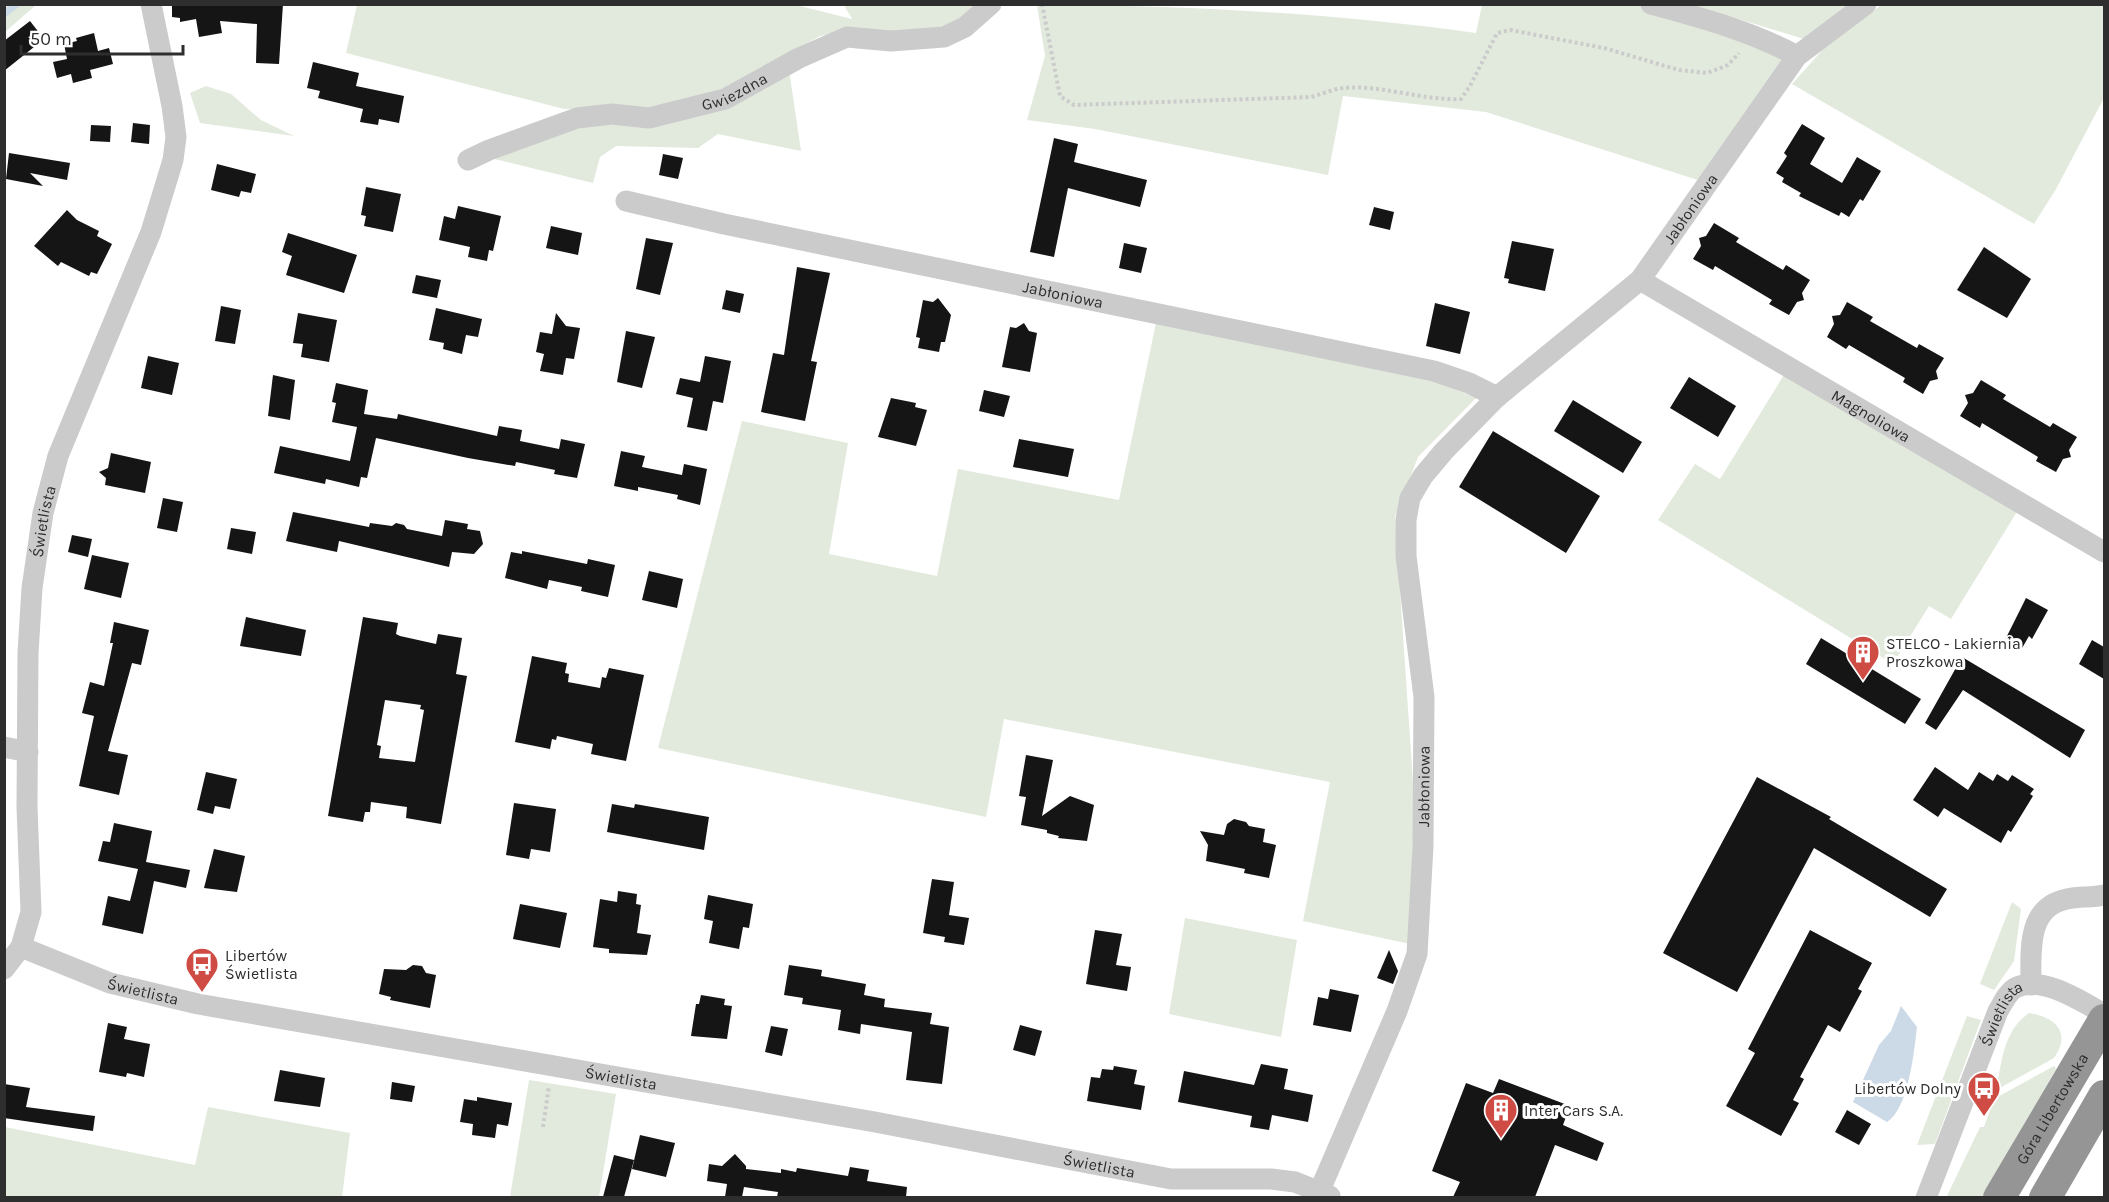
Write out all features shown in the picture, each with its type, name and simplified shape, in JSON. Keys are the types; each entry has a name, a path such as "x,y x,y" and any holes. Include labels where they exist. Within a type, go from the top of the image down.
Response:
{"highway":[{"name":"Góra Libertowska","path":"1999,1197 2104,1020"},
{"path":"2045,1197 2104,1096"}],"street":[{"name":"Świetlista","path":"151,4 172,106 176,137 173,160 151,231 58,456 44,513 32,588 28,653 31,912 21,947 100,979 182,1001 1076,1159 1171,1179 1271,1179 1295,1182 1326,1194"},
{"name":"Gwiezdna","path":"468,160 577,118 612,114 649,118 725,99 799,58 847,37 891,40 944,38 965,27 991,4"},
{"path":"1651,4 1745,32 1770,41 1797,56"},
{"name":"Jabłoniowa","path":"1326,1194 1417,954 1423,846 1424,697 1406,556 1406,520 1410,498 1423,476 1443,451 1497,397 1640,280 1797,56 1866,4"},
{"name":"Jabłoniowa","path":"626,201 724,224 1434,371 1469,383 1497,397"},
{"name":"Magnoliowa","path":"1640,280 2104,552"},
{"path":"4,747 28,752"},
{"path":"2031,985 2031,945 2038,918 2056,901 2104,895"},
{"path":"4,969 21,947"},
{"name":"Świetlista","path":"1926,1197 1998,1011 2015,989 2031,985 2054,989 2104,1014"}],"path":[{"path":"1042,4 1060,96 1074,105 1311,97 1344,88 1402,93 1438,100 1461,99 1497,33 1510,30 1604,48 1679,70 1707,73 1728,65 1738,53 1745,32"},
{"path":"543,1127 552,1065"}],"shaded area":[{"path":"5,4 36,4 36,5 5,32"},
{"path":"792,4 852,19 844,5 974,5 960,20 919,34 856,29 820,36 711,95 672,109 564,109 346,53 357,5"},
{"path":"1037,5 1147,7 1312,15 1476,33 1482,5 1651,5 1797,56 1707,183 1486,112 1343,96 1328,175 1095,129 1027,120 1045,56"},
{"path":"1693,5 1854,5 1807,40"},
{"path":"1881,5 2104,5 2104,98 2056,189 2034,224 1792,84 1826,46"},
{"path":"789,70 801,151 718,134 698,148 616,146 600,157 593,183 490,158 580,125 674,122"},
{"path":"206,86 231,94 261,120 294,136 200,123 190,93"},
{"path":"1157,318 1422,375 1476,398 1418,457 1395,517 1414,797 1410,944 1303,921 1330,782 1004,719 986,817 658,748 742,421 848,443 829,554 937,576 958,469 1119,500"},
{"path":"1785,373 2018,510 1951,619 1929,606 1893,664 1658,520 1695,464 1720,479"},
{"path":"2012,902 2021,909 2014,961 1994,990 1980,984"},
{"path":"1185,918 1297,940 1281,1037 1169,1014"},
{"path":"2029,1013 2046,1018 2058,1027 2061,1033 2059,1049 2054,1058 1996,1090 2002,1058 2009,1038 2020,1020"},
{"path":"1967,1016 1981,1020 1935,1144 1917,1145"},
{"path":"2054,1066 2056,1069 1982,1197 1946,1198 1980,1127 1984,1127 1994,1099"},
{"path":"529,1080 616,1094 599,1197 510,1197"},
{"path":"208,1107 350,1133 342,1197 5,1197 5,1127 195,1165"}],"water":[{"path":"1901,1006 1917,1027 1916,1037 1909,1078 1901,1105 1887,1122 1853,1102 1879,1045 1891,1031"}],"building":[{"path":"172,4 283,4 279,64 256,63 257,24 220,21 222,33 199,37 196,19 180,22 180,18 172,17"},
{"path":"30,21 44,39 4,71 4,41"},
{"path":"94,33 98,51 109,48 113,64 90,70 92,78 73,83 71,74 57,78 53,62 67,59 64,44"},
{"path":"313,62 359,73 356,86 404,96 399,123 379,119 378,125 360,122 363,109 318,98 320,91 307,88"},
{"path":"133,123 150,125 149,144 131,142"},
{"path":"1802,124 1825,138 1810,164 1842,183 1857,157 1881,171 1863,201 1860,199 1849,217 1841,212 1839,216 1799,196 1801,193 1782,182 1784,178 1776,173 1787,156 1784,153"},
{"path":"91,125 111,126 110,142 90,141"},
{"path":"1054,138 1078,144 1074,162 1147,180 1140,207 1068,188 1054,257 1030,252"},
{"path":"9,153 70,163 67,180 30,173 43,186 6,179"},
{"path":"663,154 683,158 678,179 659,175"},
{"path":"217,164 256,174 251,193 241,191 239,197 211,190"},
{"path":"366,187 401,194 393,232 364,226 366,216 361,215"},
{"path":"458,206 501,216 493,251 489,250 487,261 468,257 470,247 439,240 444,216 455,219"},
{"path":"1374,207 1394,212 1390,230 1369,225"},
{"path":"67,210 77,220 99,231 97,236 112,244 97,274 91,272 89,276 61,262 58,266 34,246"},
{"path":"1714,223 1739,238 1736,242 1783,270 1786,265 1810,280 1802,293 1804,300 1797,302 1789,315 1769,304 1772,300 1715,266 1713,270 1693,259 1701,246 1699,238 1706,236"},
{"path":"551,226 582,233 578,255 546,248"},
{"path":"288,233 357,255 344,293 286,275 292,256 282,252"},
{"path":"646,238 673,243 660,295 636,289"},
{"path":"1512,241 1554,249 1545,291 1508,283 1509,279 1504,278"},
{"path":"1124,243 1147,248 1141,273 1119,268"},
{"path":"1984,247 2031,279 2007,318 1957,290"},
{"path":"797,267 830,273 811,361 817,362 805,421 761,412 773,353 784,355"},
{"path":"416,275 441,280 437,298 412,293"},
{"path":"726,290 744,294 740,313 722,309"},
{"path":"938,298 951,315 945,342 941,342 939,352 918,348 920,338 916,337 923,300 933,302"},
{"path":"1847,302 1873,317 1870,321 1917,348 1919,344 1944,358 1936,371 1938,379 1930,381 1923,394 1903,382 1905,378 1849,345 1846,349 1827,337 1834,324 1832,316 1840,315"},
{"path":"1435,303 1470,312 1460,354 1426,346"},
{"path":"221,306 241,310 235,344 215,341"},
{"path":"436,308 482,319 478,337 466,335 462,354 443,349 444,343 429,340"},
{"path":"298,313 337,320 329,362 301,357 303,344 293,343"},
{"path":"556,313 566,326 580,328 574,359 566,358 563,375 540,371 544,354 536,352 540,332 552,334"},
{"path":"1024,323 1029,331 1037,333 1030,372 1002,367 1010,327 1016,328"},
{"path":"626,331 655,337 642,388 617,382"},
{"path":"148,356 179,363 172,395 141,388"},
{"path":"705,356 731,361 723,403 713,401 707,431 687,427 693,398 676,394 680,378 700,382"},
{"path":"273,375 295,380 290,420 268,416"},
{"path":"1689,377 1736,406 1718,437 1670,408"},
{"path":"1981,380 2006,395 2003,399 2050,427 2053,423 2077,437 2069,450 2071,457 2063,459 2056,472 2036,461 2038,457 1982,423 1980,428 1960,416 1968,403 1965,395 1973,393"},
{"path":"336,383 368,390 364,414 397,419 398,414 497,436 499,426 522,430 520,441 559,449 561,439 585,444 577,478 554,474 555,470 516,462 515,466 468,458 376,438 367,478 361,477 359,487 326,479 325,484 274,473 280,446 350,461 357,427 332,422 336,403 332,402"},
{"path":"984,390 1010,396 1004,417 979,411"},
{"path":"891,398 916,403 915,407 927,410 916,446 878,437"},
{"path":"1573,400 1642,442 1623,473 1554,431"},
{"path":"1493,431 1600,496 1566,553 1459,487"},
{"path":"1019,439 1074,449 1068,477 1013,467"},
{"path":"621,451 645,456 642,467 682,475 684,464 707,469 700,505 677,499 678,495 638,487 638,491 614,486"},
{"path":"111,453 151,462 145,493 105,485 106,478 99,472 108,468"},
{"path":"163,498 183,502 177,532 157,528"},
{"path":"293,512 369,527 370,523 392,526 396,523 404,525 407,529 442,536 445,520 468,524 467,529 480,531 483,544 474,554 452,552 449,567 339,541 337,552 286,541"},
{"path":"231,528 256,532 252,554 227,549"},
{"path":"72,535 92,539 88,557 68,552"},
{"path":"522,551 587,564 588,559 615,565 608,597 581,591 582,587 549,580 547,589 505,578 511,552 522,554"},
{"path":"92,555 129,563 121,598 84,589"},
{"path":"649,571 683,579 677,608 642,600"},
{"path":"2026,598 2048,610 2032,639 2029,636 2021,650 2005,640"},
{"path":"246,617 306,630 301,656 240,646"},
{"path":"363,617 398,623 396,634 436,644 438,634 462,638 456,674 467,676 441,824 406,818 407,807 371,802 370,812 365,812 363,822 328,816","holes":["385,700 421,705 420,709 424,710 415,762 379,758 381,746 377,745"]},
{"path":"114,622 149,630 141,665 132,663 108,751 128,755 119,795 79,786 94,716 82,713 90,682 104,686 113,643 110,643"},
{"name":"STELCO - Lakiernia Proszkowa","path":"1821,638 1921,699 1905,724 1806,664"},
{"path":"2092,640 2104,647 2104,679 2079,664"},
{"path":"532,656 567,663 565,673 569,674 568,682 600,688 602,677 606,678 609,668 644,675 626,761 591,754 593,744 557,736 556,740 552,739 550,749 515,742"},
{"path":"1962,657 2085,730 2070,758 1963,690 1936,730 1925,723"},
{"path":"1026,755 1053,760 1042,816 1070,796 1094,805 1087,841 1058,838 1059,836 1047,833 1047,830 1021,825 1026,797 1019,796"},
{"path":"1935,767 1968,790 1979,772 1993,781 1997,774 2008,781 2012,775 2034,789 2030,794 2033,796 2011,832 2008,830 2001,843 1944,808 1938,817 1913,800"},
{"path":"206,772 237,779 230,809 215,806 213,814 197,810"},
{"path":"1757,777 1831,817 1829,819 1947,889 1930,917 1814,848 1737,992 1663,953"},
{"path":"514,803 556,809 550,852 531,849 529,859 506,855"},
{"path":"612,804 634,808 635,804 709,817 704,850 607,832"},
{"path":"1234,819 1246,822 1249,826 1265,829 1263,842 1276,845 1269,878 1244,873 1245,869 1206,861 1208,845 1200,831 1224,835 1227,824"},
{"path":"114,823 152,831 146,862 190,870 186,888 154,881 143,934 102,925 108,896 130,901 138,869 98,861 103,841 110,842"},
{"path":"214,849 245,856 237,892 204,888"},
{"path":"932,879 954,882 949,915 969,918 964,945 944,942 945,937 923,933"},
{"path":"618,891 637,894 636,904 641,905 637,933 651,935 647,955 609,953 609,949 593,947 600,899 617,902"},
{"path":"708,895 753,904 749,928 743,927 739,949 709,943 713,921 704,919"},
{"path":"520,904 567,913 560,948 513,939"},
{"path":"1095,930 1122,934 1116,965 1131,967 1127,991 1086,984"},
{"path":"1810,930 1872,963 1858,989 1862,991 1840,1032 1828,1025 1800,1077 1804,1079 1793,1100 1799,1103 1781,1136 1726,1106 1755,1053 1748,1049"},
{"path":"1389,950 1398,971 1393,984 1377,978"},
{"path":"413,965 422,966 426,973 436,975 430,1008 390,1000 391,997 379,994 384,969 406,970"},
{"path":"789,965 822,970 821,976 866,984 864,995 885,999 884,1007 932,1013 930,1024 949,1027 942,1084 906,1080 912,1032 861,1024 860,1034 838,1030 841,1010 802,1004 803,998 784,995"},
{"path":"1330,989 1359,995 1351,1032 1313,1025 1318,997 1328,999"},
{"path":"701,995 725,999 724,1005 732,1006 727,1039 691,1036 696,1004 699,1004"},
{"path":"108,1023 127,1027 124,1039 150,1044 144,1077 127,1073 126,1077 99,1072"},
{"path":"1020,1025 1042,1031 1035,1056 1013,1050"},
{"path":"771,1026 788,1029 782,1056 765,1052"},
{"path":"1261,1064 1288,1069 1284,1089 1313,1095 1308,1122 1272,1115 1269,1130 1250,1127 1252,1116 1178,1102 1184,1071 1254,1085"},
{"path":"1114,1066 1137,1070 1134,1084 1145,1086 1141,1110 1087,1101 1091,1077 1100,1078 1102,1069 1113,1070"},
{"path":"280,1070 325,1078 320,1107 274,1101"},
{"name":"Inter Cars S.A.","path":"1499,1079 1570,1106 1563,1125 1604,1143 1597,1161 1555,1145 1535,1197 1453,1197 1460,1182 1432,1171 1466,1083 1493,1093"},
{"path":"392,1082 415,1086 412,1102 390,1099"},
{"path":"4,1084 30,1088 26,1107 95,1116 93,1131 4,1118"},
{"path":"477,1097 512,1103 508,1126 497,1124 495,1138 472,1135 473,1124 460,1122 464,1099 477,1101"},
{"path":"1847,1110 1871,1124 1859,1145 1835,1132"},
{"path":"640,1135 675,1143 666,1177 632,1169"},
{"path":"735,1154 746,1169 781,1173 781,1169 796,1172 797,1168 848,1176 850,1167 869,1170 867,1181 907,1187 906,1197 777,1197 778,1192 744,1187 742,1197 725,1197 727,1184 707,1181 709,1164 722,1166"},
{"path":"614,1155 634,1160 624,1197 603,1197"}],"waterway":[{"path":"4,14 17,4"}],"place":[{"name":"STELCO - Lakiernia Proszkowa","path":"1863,681"},
{"name":"Libertów Świetlista","path":"202,993"},
{"name":"Libertów Dolny","path":"1984,1117"},
{"name":"Inter Cars S.A.","path":"1501,1139"}]}
